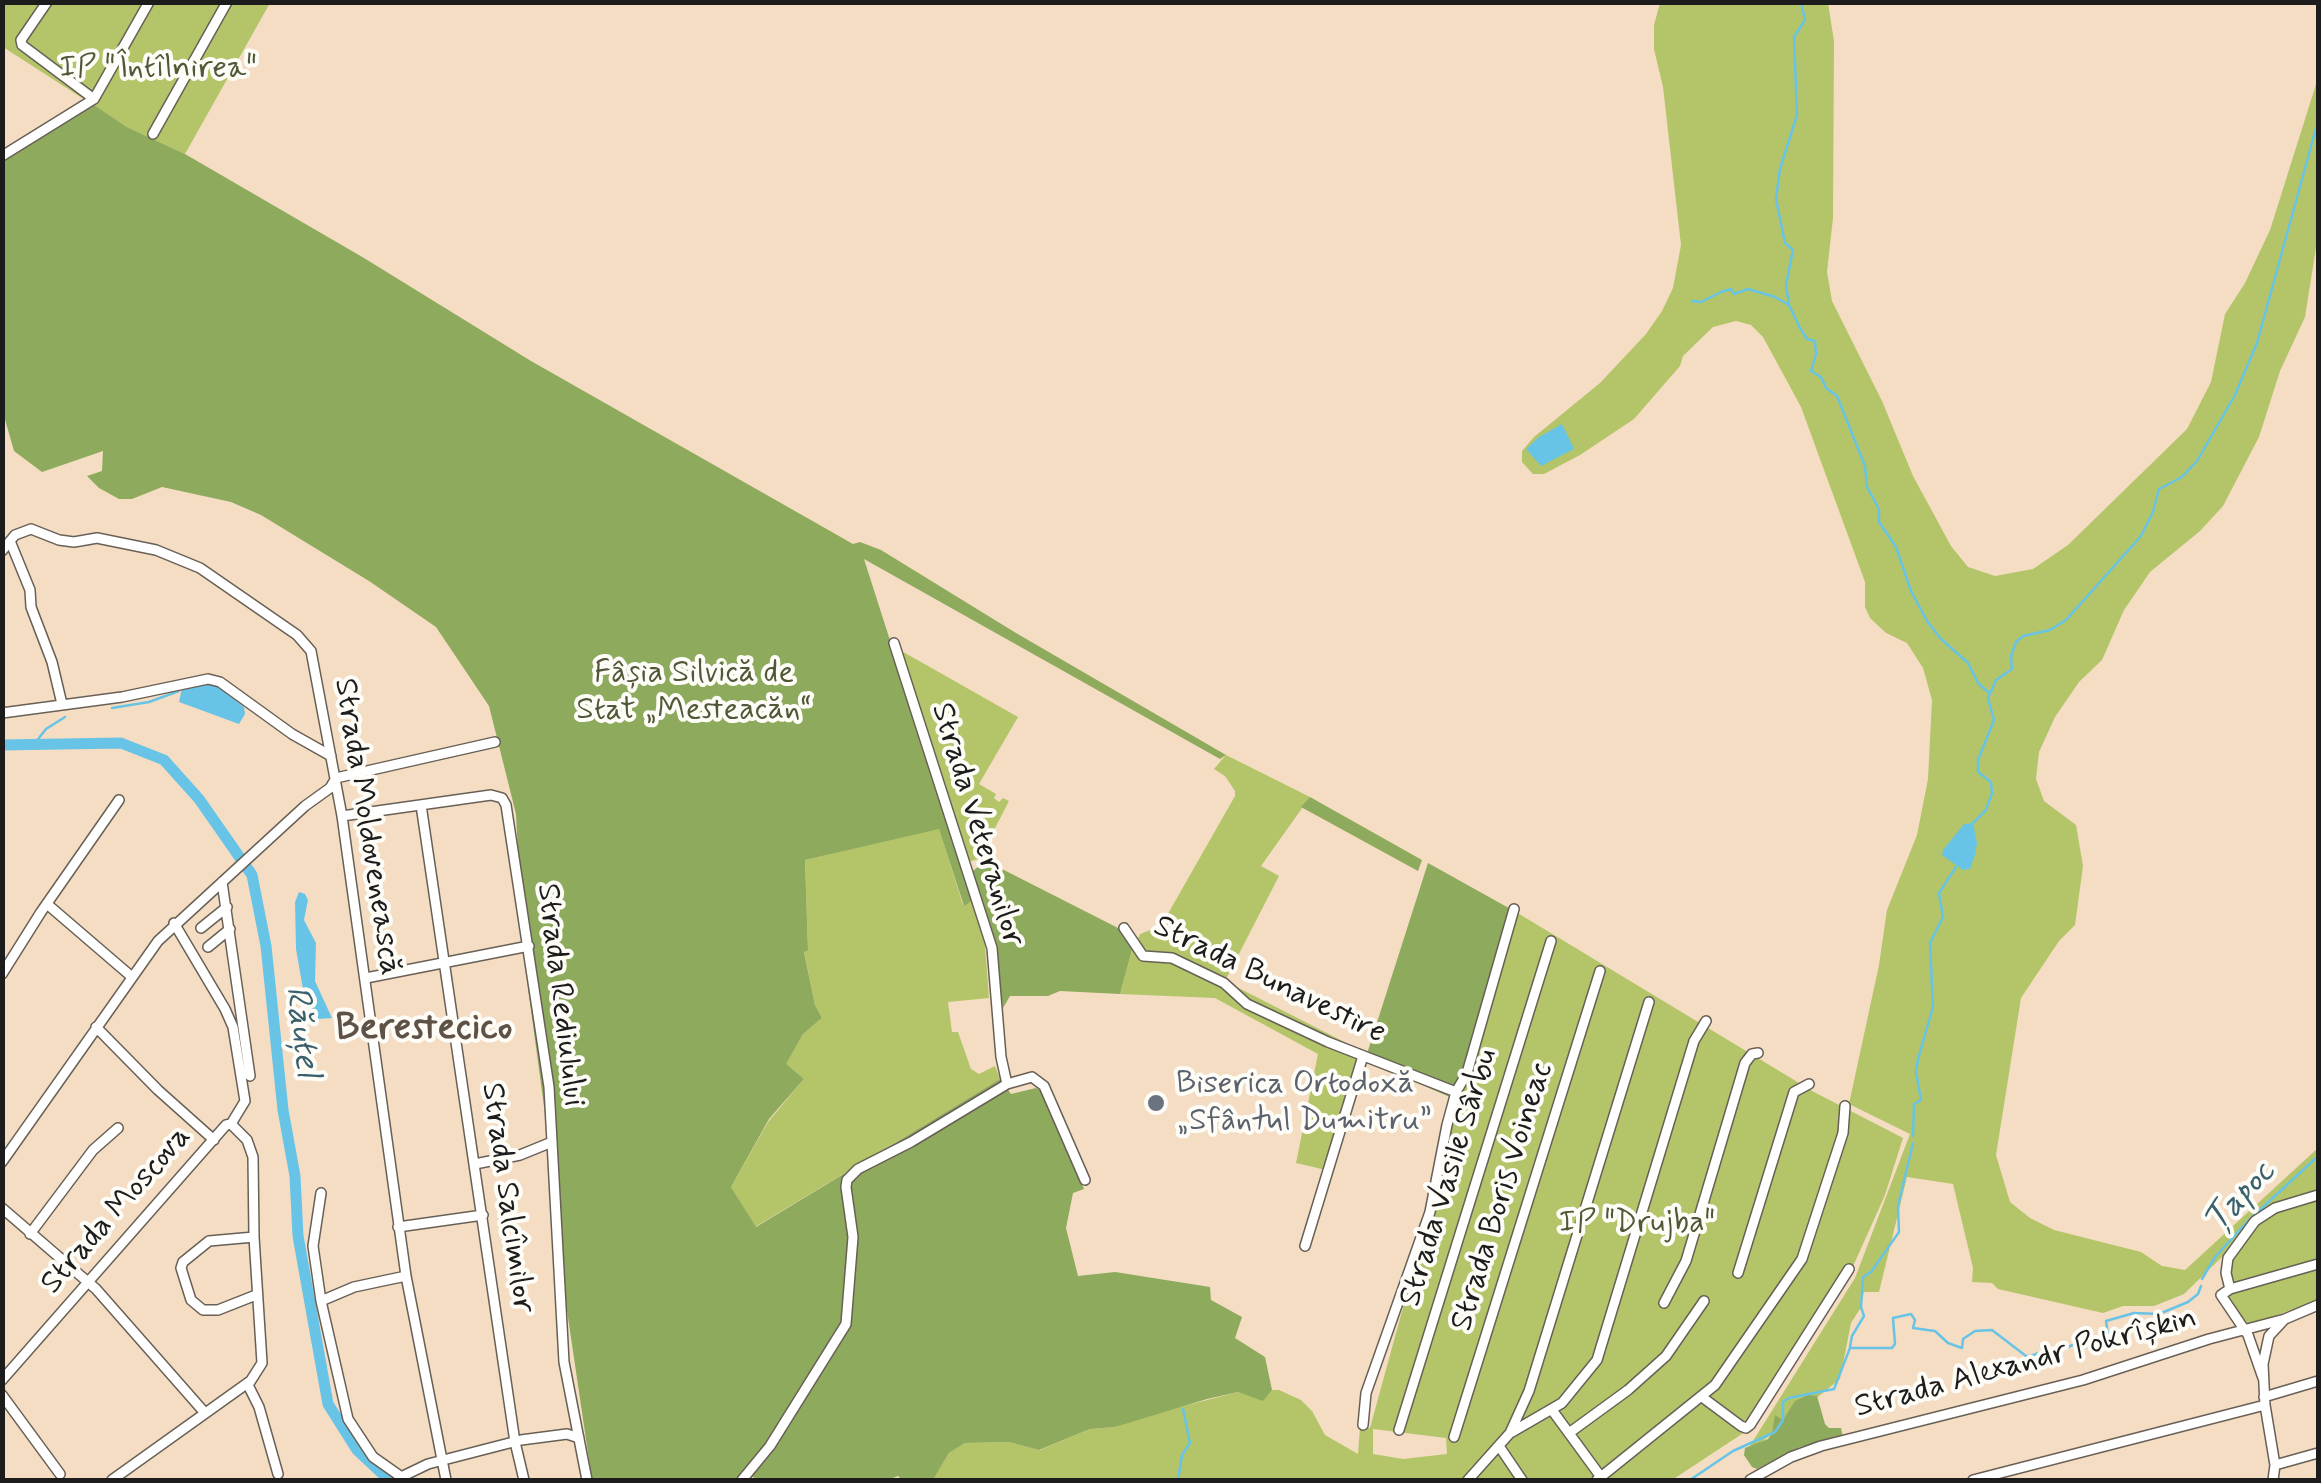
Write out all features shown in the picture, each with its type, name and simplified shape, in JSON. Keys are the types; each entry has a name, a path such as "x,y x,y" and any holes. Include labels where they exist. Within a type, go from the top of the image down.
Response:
{"street":[{"path":"47,2 21,40 22,45 94,98"},
{"path":"2,156 94,98 150,2"},
{"path":"153,134 227,2"},
{"name":"Strada Moldovenească","path":"10,541 31,528 70,542 97,538 140,546 188,562 298,635 311,651 342,816 398,1227 446,1480"},
{"path":"2,550 10,541 30,590 31,607 52,662 62,704"},
{"name":"Strada Veteranilor","path":"894,643 992,948 1006,1084"},
{"path":"2,714 122,697 194,680 214,680 331,756"},
{"path":"2,1162 132,976 174,923 330,788 336,778 496,742"},
{"name":"Strada Rediulului","path":"342,816 496,795 504,801 549,1087 564,1362 587,1480"},
{"path":"2,974 119,800"},
{"name":"Strada Salcîmilor","path":"422,805 515,1442 524,1480"},
{"path":"222,882 250,1076"},
{"path":"47,904 132,976"},
{"path":"201,928 227,907"},
{"path":"1363,1424 1366,1393 1430,1212 1436,1165 1456,1092 1467,1073 1514,908"},
{"path":"112,1480 249,1382 262,1363 256,1296 254,1156 248,1140 231,1124 245,1101 233,1028 174,923"},
{"name":"Strada Bunavestire","path":"1124,928 1143,956 1172,958 1224,984 1247,1004 1456,1092"},
{"path":"208,947 230,929"},
{"name":"Strada Vasile Sârbu","path":"1398,1430 1550,941"},
{"path":"366,978 529,946"},
{"name":"Strada Boris Voineac","path":"1454,1437 1600,971"},
{"path":"1510,1433 1539,1363 1650,1002"},
{"path":"1468,1480 1510,1433 1552,1410 1583,1378 1600,1353 1694,1041 1706,1022"},
{"path":"96,1028 214,1140"},
{"path":"1664,1303 1686,1261 1746,1063 1752,1054 1758,1053"},
{"path":"1305,1246 1363,1056"},
{"path":"742,1480 770,1446 846,1324 853,1237 847,1180 858,1170 1006,1084 1026,1077 1041,1082 1085,1180"},
{"path":"1738,1273 1794,1092 1808,1084"},
{"path":"1552,1410 1599,1479 1716,1385 1802,1259 1843,1133 1845,1106"},
{"name":"Strada Moscova","path":"2,1380 231,1124"},
{"path":"30,1234 93,1150 118,1128"},
{"path":"475,1164 520,1155 552,1142"},
{"path":"321,1192 313,1234 321,1301 348,1419 373,1458 398,1478 441,1460 515,1442 567,1434 578,1438"},
{"path":"2230,1289 2228,1258 2255,1221 2275,1208 2318,1195"},
{"path":"2,1208 102,1295 205,1413"},
{"path":"398,1227 482,1216"},
{"path":"254,1237 224,1238 204,1244 183,1262 182,1273 191,1300 203,1310 218,1310 256,1296"},
{"path":"2263,1378 2245,1330 2221,1295 2318,1264"},
{"path":"1702,1397 1746,1428 1849,1269"},
{"path":"321,1301 354,1287 406,1276"},
{"path":"1569,1433 1628,1390 1666,1356 1704,1301"},
{"name":"Strada Alexandr Pokrîșkin","path":"1750,1480 1791,1457 1821,1446 2083,1380 2318,1305"},
{"path":"2260,1480 2272,1479 2275,1465 2264,1401 2267,1342 2284,1319"},
{"path":"1973,1480 1992,1478 2264,1401 2318,1381"},
{"path":"249,1382 278,1474"},
{"path":"2,1395 60,1474"},
{"path":"1498,1446 1522,1480"},
{"path":"2275,1465 2318,1452"}],"green space":[{"name":"IP \"Întîlnirea\"","path":"2,3 270,3 185,154 127,127 3,47"},
{"path":"1660,3 1828,3 1834,41 1833,218 1827,272 1832,301 1882,401 1913,476 1951,546 1968,567 1995,576 2033,569 2068,545 2187,429 2211,382 2225,314 2270,230 2318,78 2318,235 2305,317 2280,371 2259,437 2223,506 2200,531 2150,572 2124,610 2102,660 2079,682 2055,717 2039,752 2036,779 2044,801 2076,825 2083,866 2075,925 2059,941 2021,998 1996,1155 2010,1202 2030,1218 2054,1230 2141,1252 2162,1266 2185,1270 2318,1148 2318,1300 2250,1325 2222,1290 2227,1286 2225,1254 2184,1294 2154,1306 2123,1306 2103,1313 1998,1289 1992,1283 1972,1282 1973,1268 1953,1184 1907,1177 1879,1292 1864,1292 1851,1323 1840,1379 1743,1457 1855,1278 1910,1134 1849,1104 1887,910 1917,835 1928,779 1932,700 1923,668 1907,643 1886,633 1870,618 1865,607 1865,582 1801,407 1763,337 1751,325 1736,321 1713,327 1683,356 1680,366 1634,419 1580,455 1544,474 1533,474 1522,462 1522,451 1534,437 1600,383 1646,334 1673,288 1681,245 1663,87 1654,49 1654,25"},
{"name":"Fâșia Silvică de Stat „Mesteacăn“","path":"91,103 853,544 860,542 881,550 1226,755 1220,759 864,559 973,900 964,906 939,829 805,860 808,950 804,952 815,1005 822,1018 803,1034 786,1064 804,1079 769,1119 731,1187 756,1227 1000,1079 1011,1094 1036,1088 1041,1091 1084,1189 1073,1193 1066,1228 1078,1276 1115,1272 1210,1287 1211,1300 1242,1317 1235,1338 1265,1357 1272,1390 1263,1401 1238,1392 1115,1427 1090,1429 1039,1450 1009,1442 965,1443 949,1453 933,1480 902,1480 898,1476 888,1480 761,1480 747,1475 742,1480 592,1480 561,1270 558,1210 523,951 516,814 489,706 436,627 261,515 231,502 162,487 132,499 119,499 87,476 102,471 103,451 42,472 14,451 2,409 2,160"},
{"path":"898,649 1018,717 979,784 996,794 994,798 999,802 1003,798 1009,801 979,859 967,862"},
{"path":"1226,755 1310,797 1261,866 1279,876 1225,981 1360,1050 1326,1170 1296,1163 1318,1054 1215,998 1120,994 1132,950 1122,930 1138,939 1140,934 1161,926 1235,796 1225,776 1214,769"},
{"path":"1310,797 1422,860 1418,871 1301,807"},
{"path":"939,828 963,905 973,900 985,946 989,998 948,1002 952,1032 958,1032 971,1069 979,1074 995,1066 1000,1079 755,1227 731,1187 768,1122 804,1079 785,1065 803,1034 822,1018 815,1005 804,951 808,949 805,860"},
{"path":"1428,863 1516,912 1468,1074 1452,1098 1365,1060"},
{"path":"979,866 998,867 1122,930 1132,950 1120,994 1060,991 1048,996 1010,996 1003,1008 995,946 972,879"},
{"name":"IP \"Drujba\"","path":"1516,912 1814,1092 1903,1138 1885,1195 1850,1273 1751,1428 1672,1480 1466,1480 1472,1466 1463,1480 933,1480 949,1453 965,1443 1009,1442 1040,1450 1090,1429 1115,1427 1238,1392 1263,1400 1272,1390 1279,1390 1301,1400 1325,1435 1358,1454 1360,1427 1370,1428 1407,1293 1411,1294 1425,1248 1440,1160","holes":["1373,1429 1446,1438 1447,1454 1403,1459 1373,1454"]},
{"path":"1817,1396 1825,1424 1841,1428 1843,1438 1800,1447 1757,1469 1752,1467 1744,1455 1745,1448 1768,1439 1775,1415 1783,1420 1795,1401"}],"water":[{"path":"1562,424 1574,449 1541,466 1526,449"},
{"path":"217,686 244,707 239,724 179,702 182,688"},
{"path":"1973,823 1975,855 1970,869 1963,870 1942,855 1943,850 1964,824"},
{"path":"299,892 308,900 304,920 316,943 315,981 332,1018 318,1019 304,995 296,949 295,902"}],"waterway":[{"path":"1789,304 1786,285 1793,250 1785,243 1776,199 1780,169 1797,115 1794,37 1805,20 1801,2"},
{"path":"1973,823 1986,810 1992,793 1991,782 1978,772 1978,760 1994,720 1988,698 1996,680 2012,669 2016,642 2066,620 2141,536 2159,489 2182,477 2197,461 2235,395 2257,343 2318,121"},
{"path":"1692,301 1701,302 1731,289 1734,294 1748,289 1789,305 1807,339 1815,341 1811,371 1837,396 1865,466 1867,487 1879,509 1879,522 1896,547 1911,591 1927,621 1968,663 1978,683 1988,692"},
{"path":"112,708 149,702 179,691"},
{"path":"35,743 46,729 65,717"},
{"name":"Răuțel","path":"2,745 121,743 164,760 199,799 252,875 266,946 283,1110 295,1176 298,1236 328,1404 357,1450 389,1480"},
{"path":"1913,1136 1914,1104 1921,1100 1918,1059 1933,1007 1930,943 1943,917 1939,893 1956,867"},
{"path":"1850,1347 1864,1316 1863,1277 1871,1272 1899,1232 1898,1206 1913,1143"},
{"name":"Țapoc","path":"2202,1279 2215,1257 2247,1222 2318,1156"},
{"name":"Țapoc","path":"1690,1480 1733,1451 1775,1432 1783,1420 1783,1402 1789,1398 1834,1389 1850,1348 1892,1348 1893,1318 1911,1314 1915,1320 1913,1328 1935,1331 1948,1343 1962,1348 1963,1339 1975,1331 1992,1330 2031,1356 2046,1350 2054,1353 2075,1344 2093,1349 2103,1345 2108,1335 2106,1321 2134,1313 2159,1314 2188,1302 2201,1286"},
{"path":"1178,1480 1182,1455 1190,1443 1183,1409"}],"place":[{"name":"Biserica Ortodoxă „Sfântul Dumitru”","path":"1156,1103"}],"district":[{"name":"Berestecico","path":"424,1030"}]}
